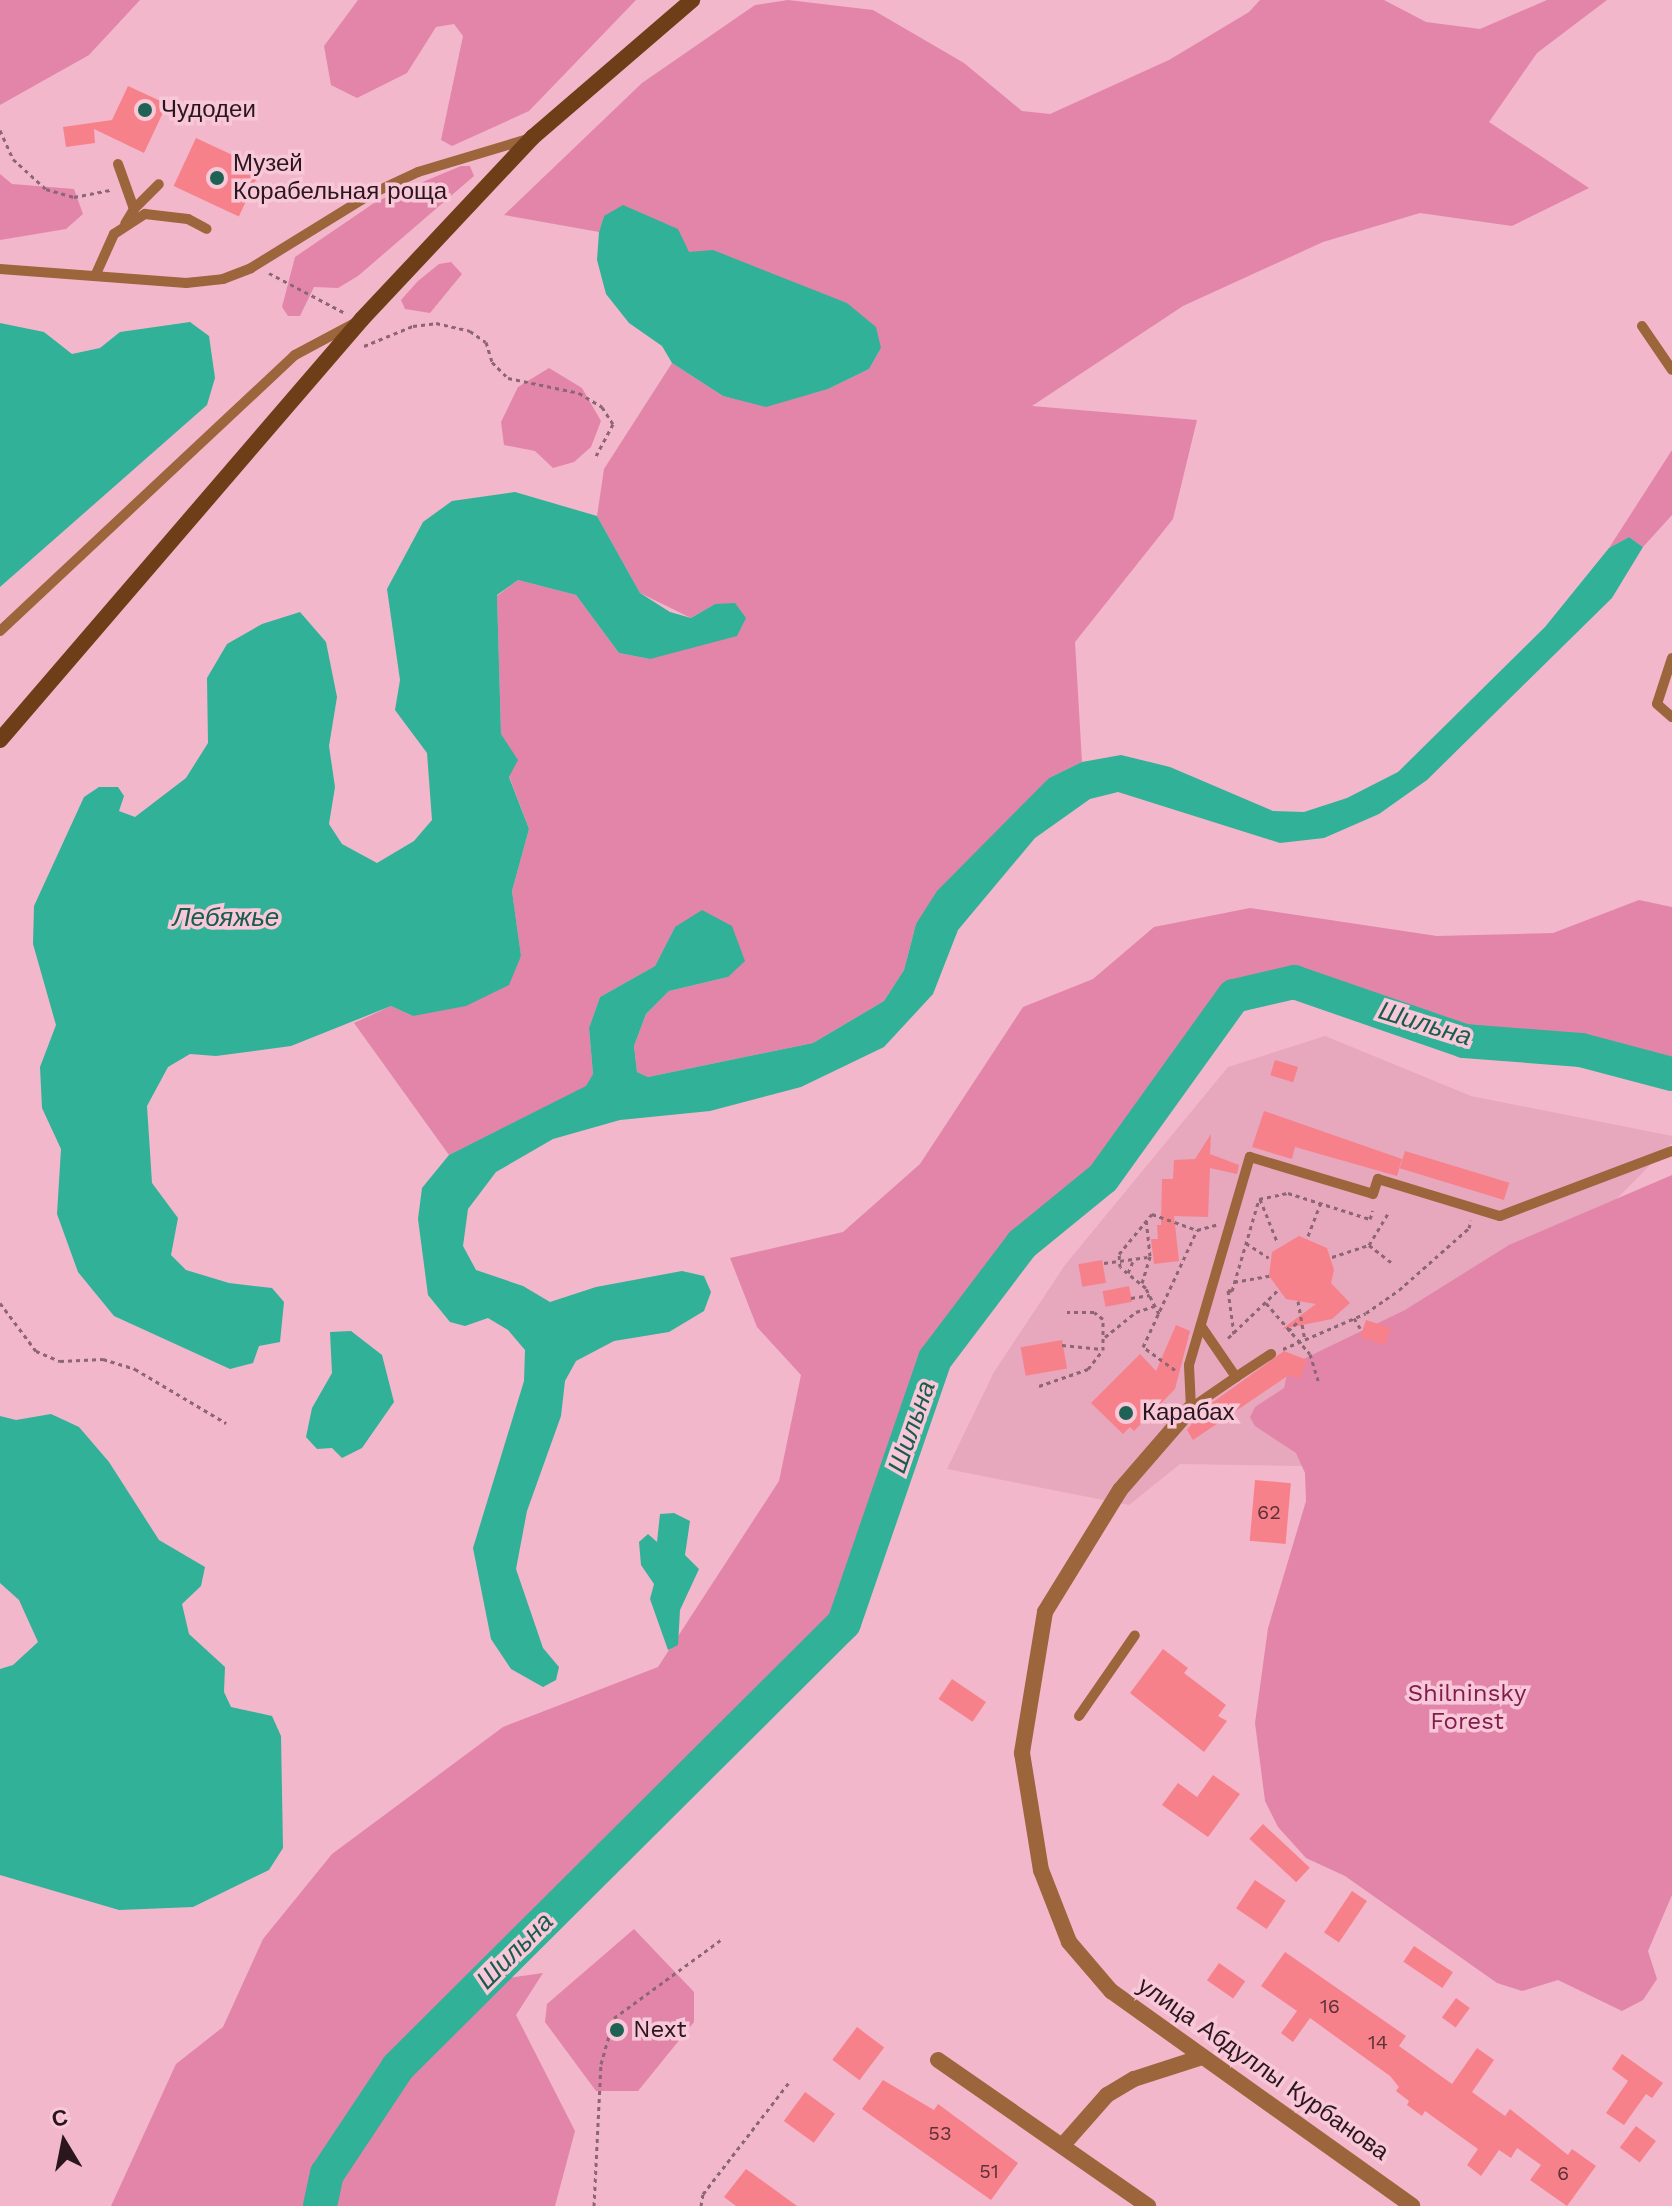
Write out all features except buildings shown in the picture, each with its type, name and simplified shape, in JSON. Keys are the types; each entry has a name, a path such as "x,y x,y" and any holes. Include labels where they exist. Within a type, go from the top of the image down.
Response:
{"street":[{"path":"0,740 362,319 533,137 692,0"},
{"name":"улица Абдуллы Курбанова","path":"1191,1408 1120,1490 1045,1612 1022,1753 1024,1787 1041,1870 1069,1942 1111,1991 1199,2058 1255,2090 1412,2206"},
{"path":"1062,2146 1107,2095 1134,2079 1199,2058"},
{"path":"938,2060 1148,2206"}],"lane":[{"path":"0,269 186,283 223,279 251,268 371,194 418,172 533,137"},
{"path":"118,164 123,187 134,209"},
{"path":"96,274 106,248 134,209 159,184"},
{"path":"125,224 145,214 167,214 207,229"},
{"path":"0,631 295,355 362,319"},
{"path":"1642,326 1672,370"},
{"path":"1672,658 1657,704 1672,717"},
{"path":"1191,1408 1190,1376 1201,1326 1250,1157 1373,1194 1378,1179 1475,1209 1513,1215 1672,1151"},
{"path":"1201,1326 1236,1377"},
{"path":"1191,1408 1271,1354"},
{"path":"1079,1716 1135,1635"}],"path":[{"path":"0,130 25,173 62,196 123,187"},
{"path":"251,268 281,277 362,319"},
{"path":"362,347 413,326 436,323 470,331 486,342 492,362 508,378 579,393 602,407 613,424 596,456"},
{"path":"1259,1199 1288,1193 1382,1223"},
{"path":"1370,1219 1373,1194"},
{"path":"1234,1334 1228,1290 1234,1282 1259,1199"},
{"path":"1259,1199 1278,1244"},
{"path":"1308,1236 1320,1204"},
{"path":"1271,1354 1354,1318 1399,1290 1469,1228 1475,1209"},
{"path":"1332,1257 1369,1245 1388,1213"},
{"path":"1159,1314 1142,1284 1128,1273 1120,1261 1119,1254 1152,1214 1197,1230 1231,1222"},
{"path":"1142,1284 1151,1253 1146,1220"},
{"path":"1190,1376 1160,1363 1143,1347 1197,1230"},
{"path":"1147,1232 1156,1231"},
{"path":"1246,1243 1269,1258"},
{"path":"1369,1245 1392,1263"},
{"path":"1104,1263 1151,1253"},
{"path":"1128,1273 1134,1259"},
{"path":"1234,1282 1269,1276"},
{"path":"1215,1347 1234,1334 1277,1291"},
{"path":"1131,1298 1150,1295"},
{"path":"1298,1301 1305,1339"},
{"path":"0,1303 36,1351 60,1361 103,1359 135,1369 226,1423"},
{"path":"1266,1303 1302,1354 1310,1354 1318,1381"},
{"path":"1105,1337 1136,1312 1156,1306"},
{"path":"1039,1386 1080,1374 1097,1362 1103,1350 1103,1319 1094,1312 1067,1312"},
{"path":"1354,1318 1360,1328"},
{"path":"1288,1331 1301,1319"},
{"path":"1062,1345 1103,1350"},
{"path":"594,2206 601,2064 614,2018 722,1939"},
{"path":"701,2206 703,2194 790,2081"}],"shaded area":[{"path":"1325,1036 1471,1096 1672,1136 1672,1143 1351,1467 1180,1464 1129,1505 947,1469 994,1372 1065,1265 1228,1067"}],"green space":[{"path":"0,0 140,0 89,55 0,105"},
{"path":"358,0 636,0 529,111 452,146 441,140 463,36 454,24 436,27 407,73 357,98 331,85 324,46"},
{"path":"788,0 873,10 964,63 1022,111 1050,114 1169,60 1249,12 1260,0 1384,0 1426,22 1480,29 1547,0 1607,0 1537,53 1489,122 1589,188 1512,226 1420,213 1323,242 1183,306 1032,406 1197,420 1173,519 1075,642 1082,762 1049,778 916,924 904,970 884,1001 813,1043 648,1077 637,1072 634,1046 646,1014 669,991 728,977 675,927 655,966 600,997 589,1028 593,1074 586,1087 449,1155 354,1023 391,1006 413,1016 521,957 512,891 529,829 509,776 517,760 501,735 497,596 518,580 576,595 619,653 650,659 715,604 691,618 640,593 597,516 604,469 672,363 723,396 766,406 828,389 869,369 881,348 847,303 689,253 604,216 599,232 504,215 642,83 755,5"},
{"path":"461,166 470,166 474,176 358,276 338,288 314,287 300,316 288,316 282,307 295,257 377,201"},
{"path":"0,174 12,184 74,189 83,214 66,229 0,240"},
{"path":"451,262 462,274 430,313 405,309 401,300 418,281 439,264"},
{"path":"549,368 582,388 601,421 591,447 574,462 553,468 535,451 504,445 501,422 518,387"},
{"path":"1672,450 1672,515 1643,547 1629,537 1609,548"},
{"path":"1639,900 1672,907 1672,1074 1581,1050 1464,1041 1294,982 1234,996 1103,1178 1022,1244 935,1359 844,1623 465,2004 501,1979 543,1973 516,2015 575,2131 555,2206 111,2206 176,2064 223,2027 263,1939 332,1854 503,1727 658,1667 779,1481 801,1375 757,1327 730,1258 843,1232 920,1164 1023,1007 1093,979 1154,927 1250,908 1437,936 1553,933"},
{"name":"Shilninsky Forest","path":"1672,1175 1672,1895 1648,1951 1657,1979 1643,2000 1622,2011 1558,1980 1522,1991 1497,1983 1345,1876 1306,1858 1278,1827 1265,1801 1255,1723 1268,1628 1306,1501 1305,1473 1296,1453 1255,1426 1250,1417 1255,1407 1284,1388 1289,1366 1405,1310 1509,1245"},
{"path":"634,1929 694,1992 694,2022 638,2091 596,2091 545,2022 547,2004"}],"water":[{"path":"623,205 678,229 689,252 713,250 847,303 876,327 881,348 869,369 828,389 766,407 723,396 672,363 662,346 629,323 606,294 597,260 599,232 604,216"},
{"path":"190,322 209,336 215,378 207,405 0,587 0,323 44,332 72,354 100,348 120,332"},
{"name":"Лебяжье","path":"515,492 597,516 640,593 670,612 691,618 715,604 735,603 746,618 737,636 650,659 619,653 576,595 518,580 497,595 501,734 518,760 509,777 529,829 512,891 521,956 509,985 466,1006 413,1016 391,1006 291,1046 216,1056 190,1054 168,1067 147,1106 152,1183 178,1218 171,1255 186,1270 229,1283 272,1288 284,1302 280,1342 259,1346 253,1363 230,1369 114,1316 78,1272 57,1214 61,1149 42,1108 40,1067 56,1025 33,944 34,906 84,797 99,787 118,787 124,796 119,811 135,817 186,778 208,743 207,678 227,644 262,624 300,612 326,642 337,697 329,746 335,787 329,824 342,844 377,863 414,841 432,820 427,753 395,710 400,680 387,589 423,522 452,501"},
{"path":"1629,537 1643,547 1612,598 1427,780 1379,814 1324,838 1280,843 1118,792 1090,799 1035,838 958,930 933,994 884,1047 801,1087 710,1111 620,1120 553,1139 496,1172 468,1209 463,1246 476,1270 523,1286 550,1302 596,1287 682,1271 704,1276 711,1292 704,1311 669,1332 614,1341 576,1361 565,1381 561,1416 527,1511 516,1569 543,1648 559,1667 556,1680 543,1687 511,1669 491,1639 473,1548 524,1381 525,1350 508,1330 488,1318 465,1326 450,1322 428,1295 418,1219 422,1188 449,1155 586,1086 593,1074 589,1028 600,997 655,966 675,927 702,910 732,926 745,961 728,977 669,991 646,1014 634,1046 637,1072 648,1077 813,1043 884,1001 904,970 916,924 937,891 1049,778 1082,762 1121,755 1170,767 1273,811 1304,812 1347,798 1398,772 1545,627 1609,548"},
{"path":"351,1331 382,1355 394,1402 362,1448 342,1458 332,1448 317,1449 306,1437 312,1408 332,1373 330,1332"},
{"path":"51,1414 79,1427 109,1462 159,1540 205,1567 201,1586 182,1604 189,1634 225,1667 224,1692 231,1707 272,1716 281,1736 283,1848 269,1870 193,1907 119,1910 0,1875 0,1669 13,1665 38,1642 19,1600 0,1583 0,1416 16,1420"},
{"path":"674,1513 690,1521 685,1555 699,1569 680,1610 678,1645 668,1650 650,1599 654,1584 641,1565 639,1542 648,1534 657,1542 660,1514"}],"waterway":[{"name":"Шильна","path":"320,2206 327,2174 398,2067 844,1623 935,1359 1022,1244 1103,1178 1234,996 1294,982 1464,1041 1581,1050 1672,1074"}],"place":[{"name":"Чудодеи","path":"145,110"},
{"name":"Музей Корабельная роща","path":"217,178"},
{"name":"Карабах","path":"1126,1413"},
{"name":"Next","path":"617,2030"}]}
